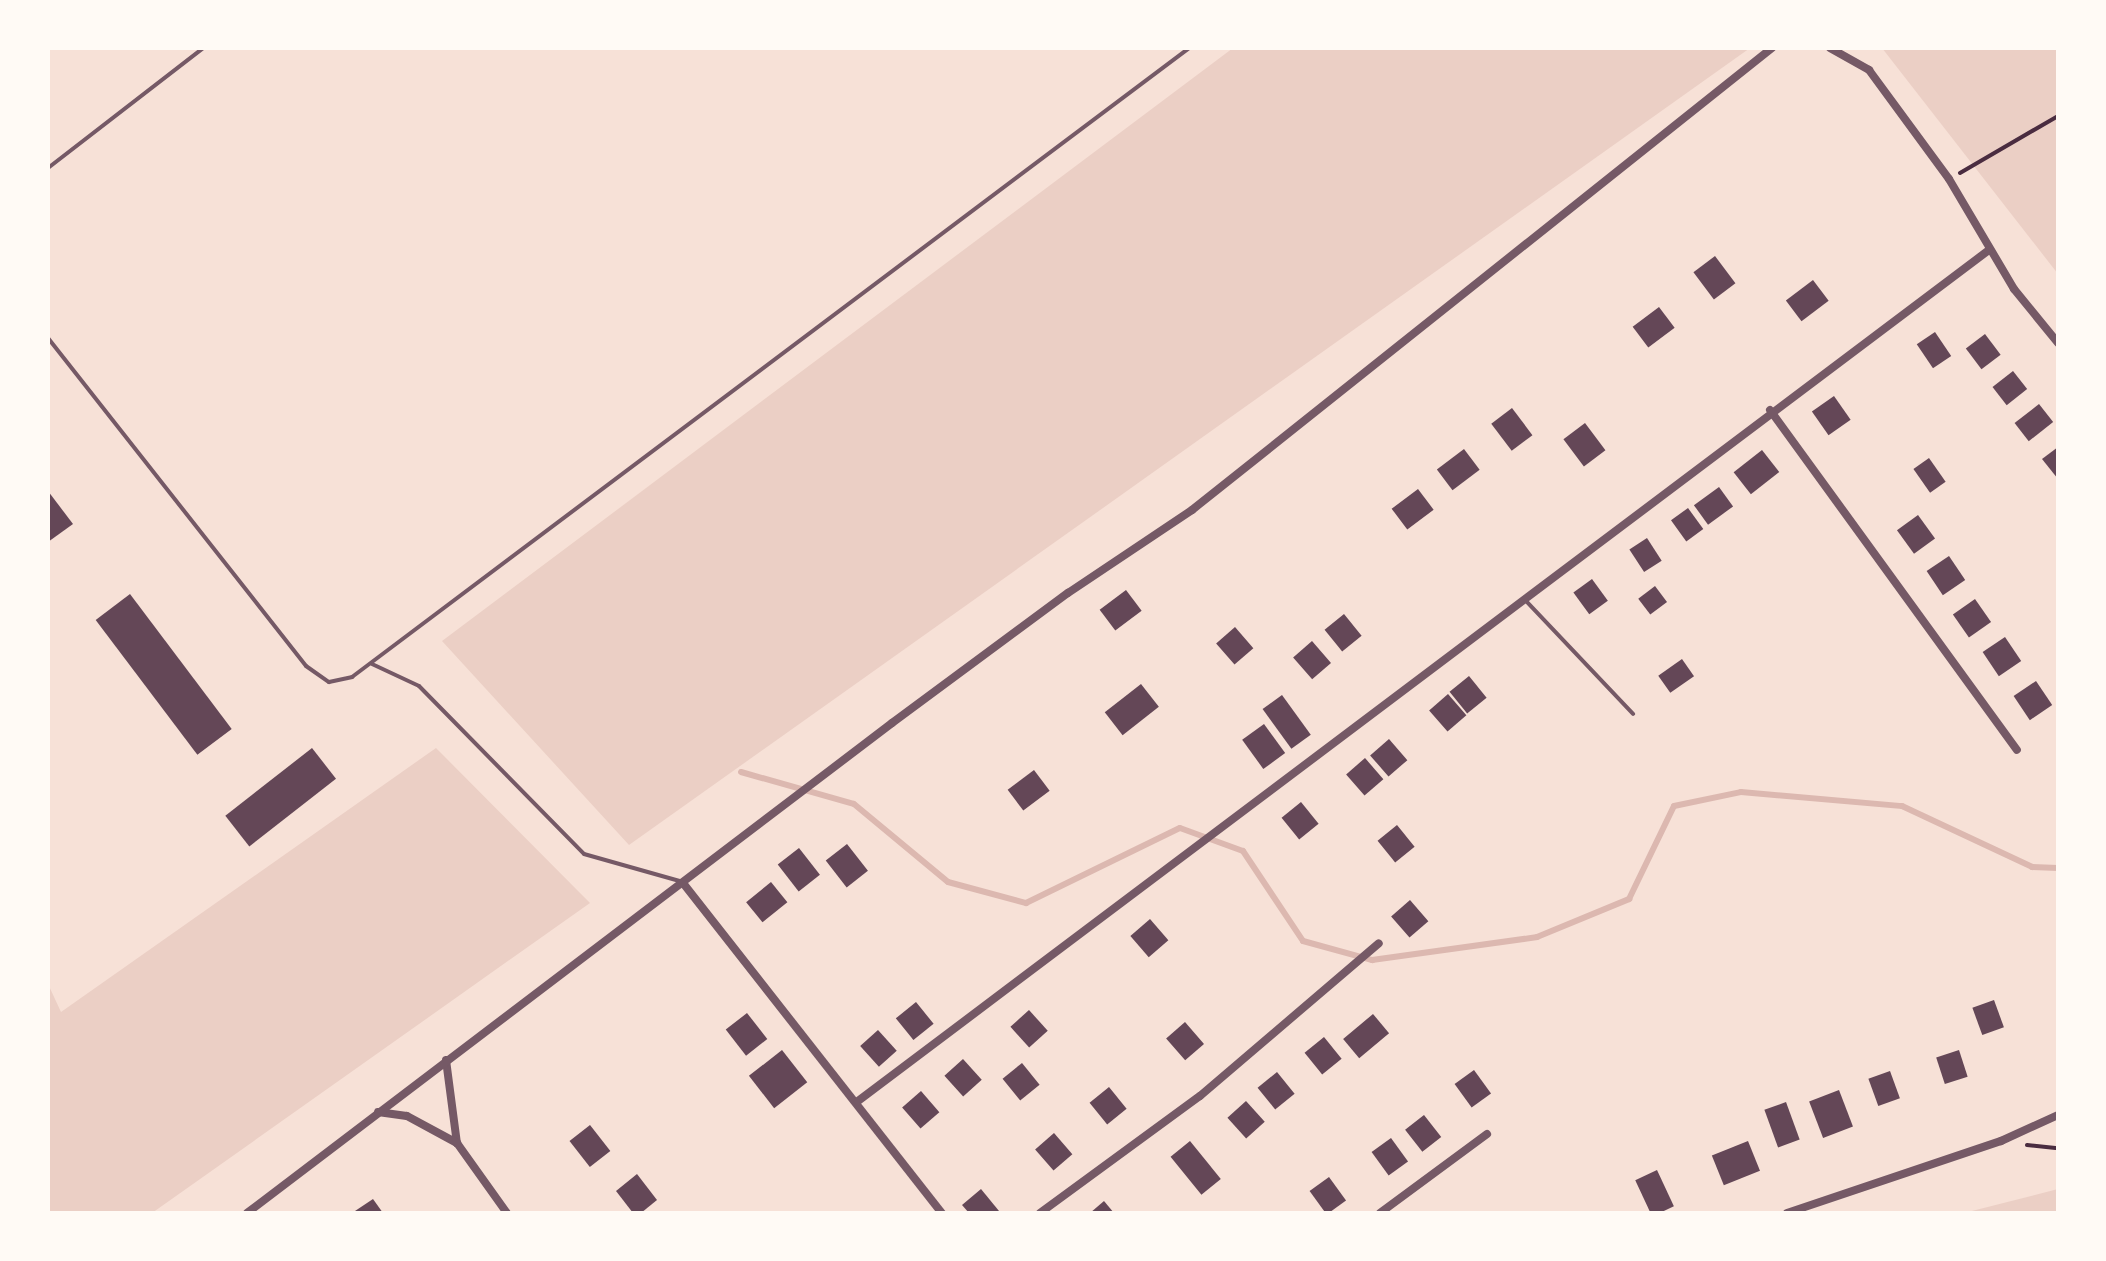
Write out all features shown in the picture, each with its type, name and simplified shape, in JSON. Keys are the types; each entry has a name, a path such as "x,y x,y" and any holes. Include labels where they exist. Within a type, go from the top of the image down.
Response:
{"street":[{"path":"247,1213 615,929 683,883 1068,593 1192,510 1771,48"},
{"path":"1830,48 1869,70 1949,179 1989,250 2058,343"},
{"path":"858,1101 1770,410 1989,250"},
{"path":"1770,410 2017,750"},
{"path":"683,883 858,1101 942,1213"},
{"path":"1040,1213 1200,1096 1379,943"},
{"path":"446,1060 457,1143"},
{"path":"378,1112 407,1116 457,1143 507,1213"},
{"path":"1787,1213 2001,1141 2058,1115"},
{"path":"1380,1213 1487,1134"}],"lane":[{"path":"48,168 203,48"},
{"path":"48,338 306,666 329,682 352,677 1189,48"},
{"path":"1523,598 1633,714"},
{"path":"372,664 419,686 584,854 683,883"}],"path":[{"path":"1949,179 2058,116"}],"shaded area":[{"path":"1233,48 1750,48 629,845 442,641"},
{"path":"1882,48 2058,48 2058,274"},
{"path":"436,748 590,903 152,1213 48,1213 48,984 61,1012"},
{"path":"2058,1189 2058,1213 1964,1213"}],"building":[{"path":"1715,256 1735,283 1714,299 1693,272"},
{"path":"1813,280 1829,301 1801,321 1786,300"},
{"path":"1659,307 1675,328 1648,348 1633,327"},
{"path":"1935,332 1951,356 1933,368 1917,344"},
{"path":"1985,334 2001,355 1981,369 1966,348"},
{"path":"2013,371 2027,389 2007,405 1993,387"},
{"path":"1834,396 1851,420 1829,435 1812,411"},
{"path":"2039,404 2053,422 2029,441 2015,423"},
{"path":"1512,408 1532,435 1512,451 1491,424"},
{"path":"1585,423 1605,450 1584,466 1563,439"},
{"path":"2058,447 2058,479 2042,459"},
{"path":"1464,449 1480,470 1452,490 1437,469"},
{"path":"1762,450 1779,472 1751,494 1734,472"},
{"path":"1929,458 1946,482 1930,493 1913,469"},
{"path":"1719,487 1733,506 1708,525 1694,505"},
{"path":"1418,489 1434,510 1407,530 1392,509"},
{"path":"48,491 73,524 48,542"},
{"path":"1688,508 1703,529 1686,541 1671,520"},
{"path":"1918,515 1935,538 1914,554 1897,530"},
{"path":"1647,538 1662,561 1644,572 1629,549"},
{"path":"1949,556 1965,580 1943,595 1927,571"},
{"path":"1592,579 1608,601 1589,614 1573,593"},
{"path":"1655,586 1667,602 1650,615 1638,599"},
{"path":"1126,590 1142,611 1115,631 1100,610"},
{"path":"130,594 232,729 197,755 96,620"},
{"path":"1975,599 1991,622 1969,637 1953,614"},
{"path":"1344,614 1362,636 1342,651 1325,630"},
{"path":"1235,627 1253,648 1235,665 1216,643"},
{"path":"2005,637 2021,661 1999,676 1983,652"},
{"path":"1312,641 1331,663 1312,679 1293,657"},
{"path":"1682,659 1694,676 1670,693 1658,676"},
{"path":"1469,676 1487,698 1467,713 1450,692"},
{"path":"2036,681 2052,705 2030,720 2014,696"},
{"path":"1141,684 1159,707 1123,735 1105,712"},
{"path":"1448,694 1466,715 1448,732 1429,710"},
{"path":"1282,695 1311,735 1291,749 1263,709"},
{"path":"1264,724 1285,753 1263,769 1242,740"},
{"path":"1389,739 1407,760 1389,777 1370,755"},
{"path":"312,748 336,779 249,846 225,816"},
{"path":"1365,758 1383,779 1365,796 1346,774"},
{"path":"1034,770 1050,791 1023,811 1008,790"},
{"path":"1301,802 1319,824 1299,839 1282,818"},
{"path":"1397,825 1415,847 1395,862 1378,841"},
{"path":"847,844 868,871 847,887 826,861"},
{"path":"799,848 820,875 799,891 778,865"},
{"path":"771,882 787,902 762,922 746,902"},
{"path":"1410,900 1428,921 1410,938 1391,916"},
{"path":"1150,919 1168,940 1149,957 1130,936"},
{"path":"1994,1000 2004,1027 1982,1035 1972,1008"},
{"path":"916,1002 934,1024 913,1040 896,1018"},
{"path":"1029,1010 1048,1031 1029,1048 1010,1027"},
{"path":"747,1013 767,1039 746,1056 726,1030"},
{"path":"1373,1014 1389,1033 1359,1058 1343,1039"},
{"path":"1185,1022 1204,1044 1185,1060 1166,1038"},
{"path":"878,1030 897,1051 879,1067 860,1046"},
{"path":"1324,1037 1342,1059 1322,1074 1305,1053"},
{"path":"782,1050 807,1082 774,1108 749,1076"},
{"path":"1959,1050 1968,1077 1945,1084 1936,1057"},
{"path":"963,1059 982,1080 963,1097 944,1076"},
{"path":"1022,1063 1040,1085 1020,1100 1003,1079"},
{"path":"1474,1070 1491,1093 1472,1108 1455,1084"},
{"path":"1890,1071 1900,1098 1878,1106 1868,1079"},
{"path":"1277,1072 1295,1094 1275,1109 1258,1088"},
{"path":"1109,1087 1127,1109 1107,1124 1090,1103"},
{"path":"1839,1090 1853,1126 1823,1138 1809,1101"},
{"path":"921,1091 939,1112 921,1129 902,1107"},
{"path":"1246,1101 1265,1122 1246,1139 1227,1118"},
{"path":"1786,1102 1800,1140 1778,1147 1764,1110"},
{"path":"1424,1115 1441,1137 1422,1152 1405,1130"},
{"path":"590,1125 610,1151 590,1167 570,1141"},
{"path":"1054,1133 1072,1154 1054,1171 1035,1149"},
{"path":"1391,1138 1408,1161 1389,1176 1372,1152"},
{"path":"1190,1141 1221,1179 1201,1195 1171,1157"},
{"path":"1748,1141 1760,1171 1724,1185 1712,1156"},
{"path":"1657,1170 1674,1206 1659,1213 1651,1213 1635,1180"},
{"path":"637,1174 657,1200 641,1213 633,1213 616,1191"},
{"path":"1329,1177 1346,1200 1325,1213 1310,1191"},
{"path":"981,1189 999,1211 997,1213 969,1213 962,1205"},
{"path":"373,1199 383,1213 352,1213"},
{"path":"1104,1201 1114,1213 1090,1213"}],"waterway":[{"path":"741,772 854,804 948,882 1026,903 1180,828 1243,851 1303,941 1372,960 1537,937 1629,899 1674,806 1741,792 1902,806 2032,867 2058,868"}]}
